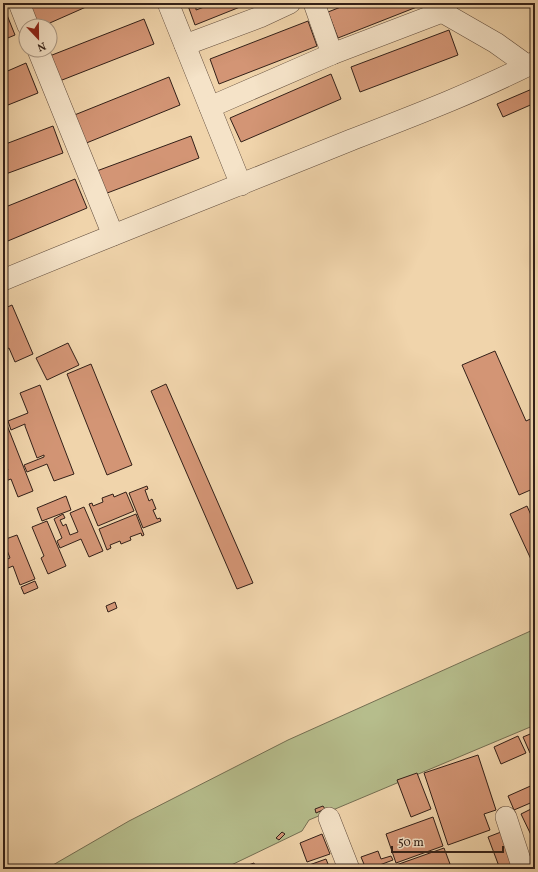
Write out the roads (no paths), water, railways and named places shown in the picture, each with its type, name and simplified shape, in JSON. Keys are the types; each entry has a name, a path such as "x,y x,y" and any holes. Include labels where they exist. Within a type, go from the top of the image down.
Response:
{"street":[{"path":"19,3 25,18"},
{"path":"168,3 241,185"},
{"path":"185,45 260,17 290,3"},
{"path":"314,3 332,54"},
{"path":"210,107 332,54 445,8 496,43 532,64"},
{"path":"41,58 113,235"},
{"path":"3,280 455,98 532,64"},
{"path":"506,817 523,869"},
{"path":"329,818 349,869"}]}
